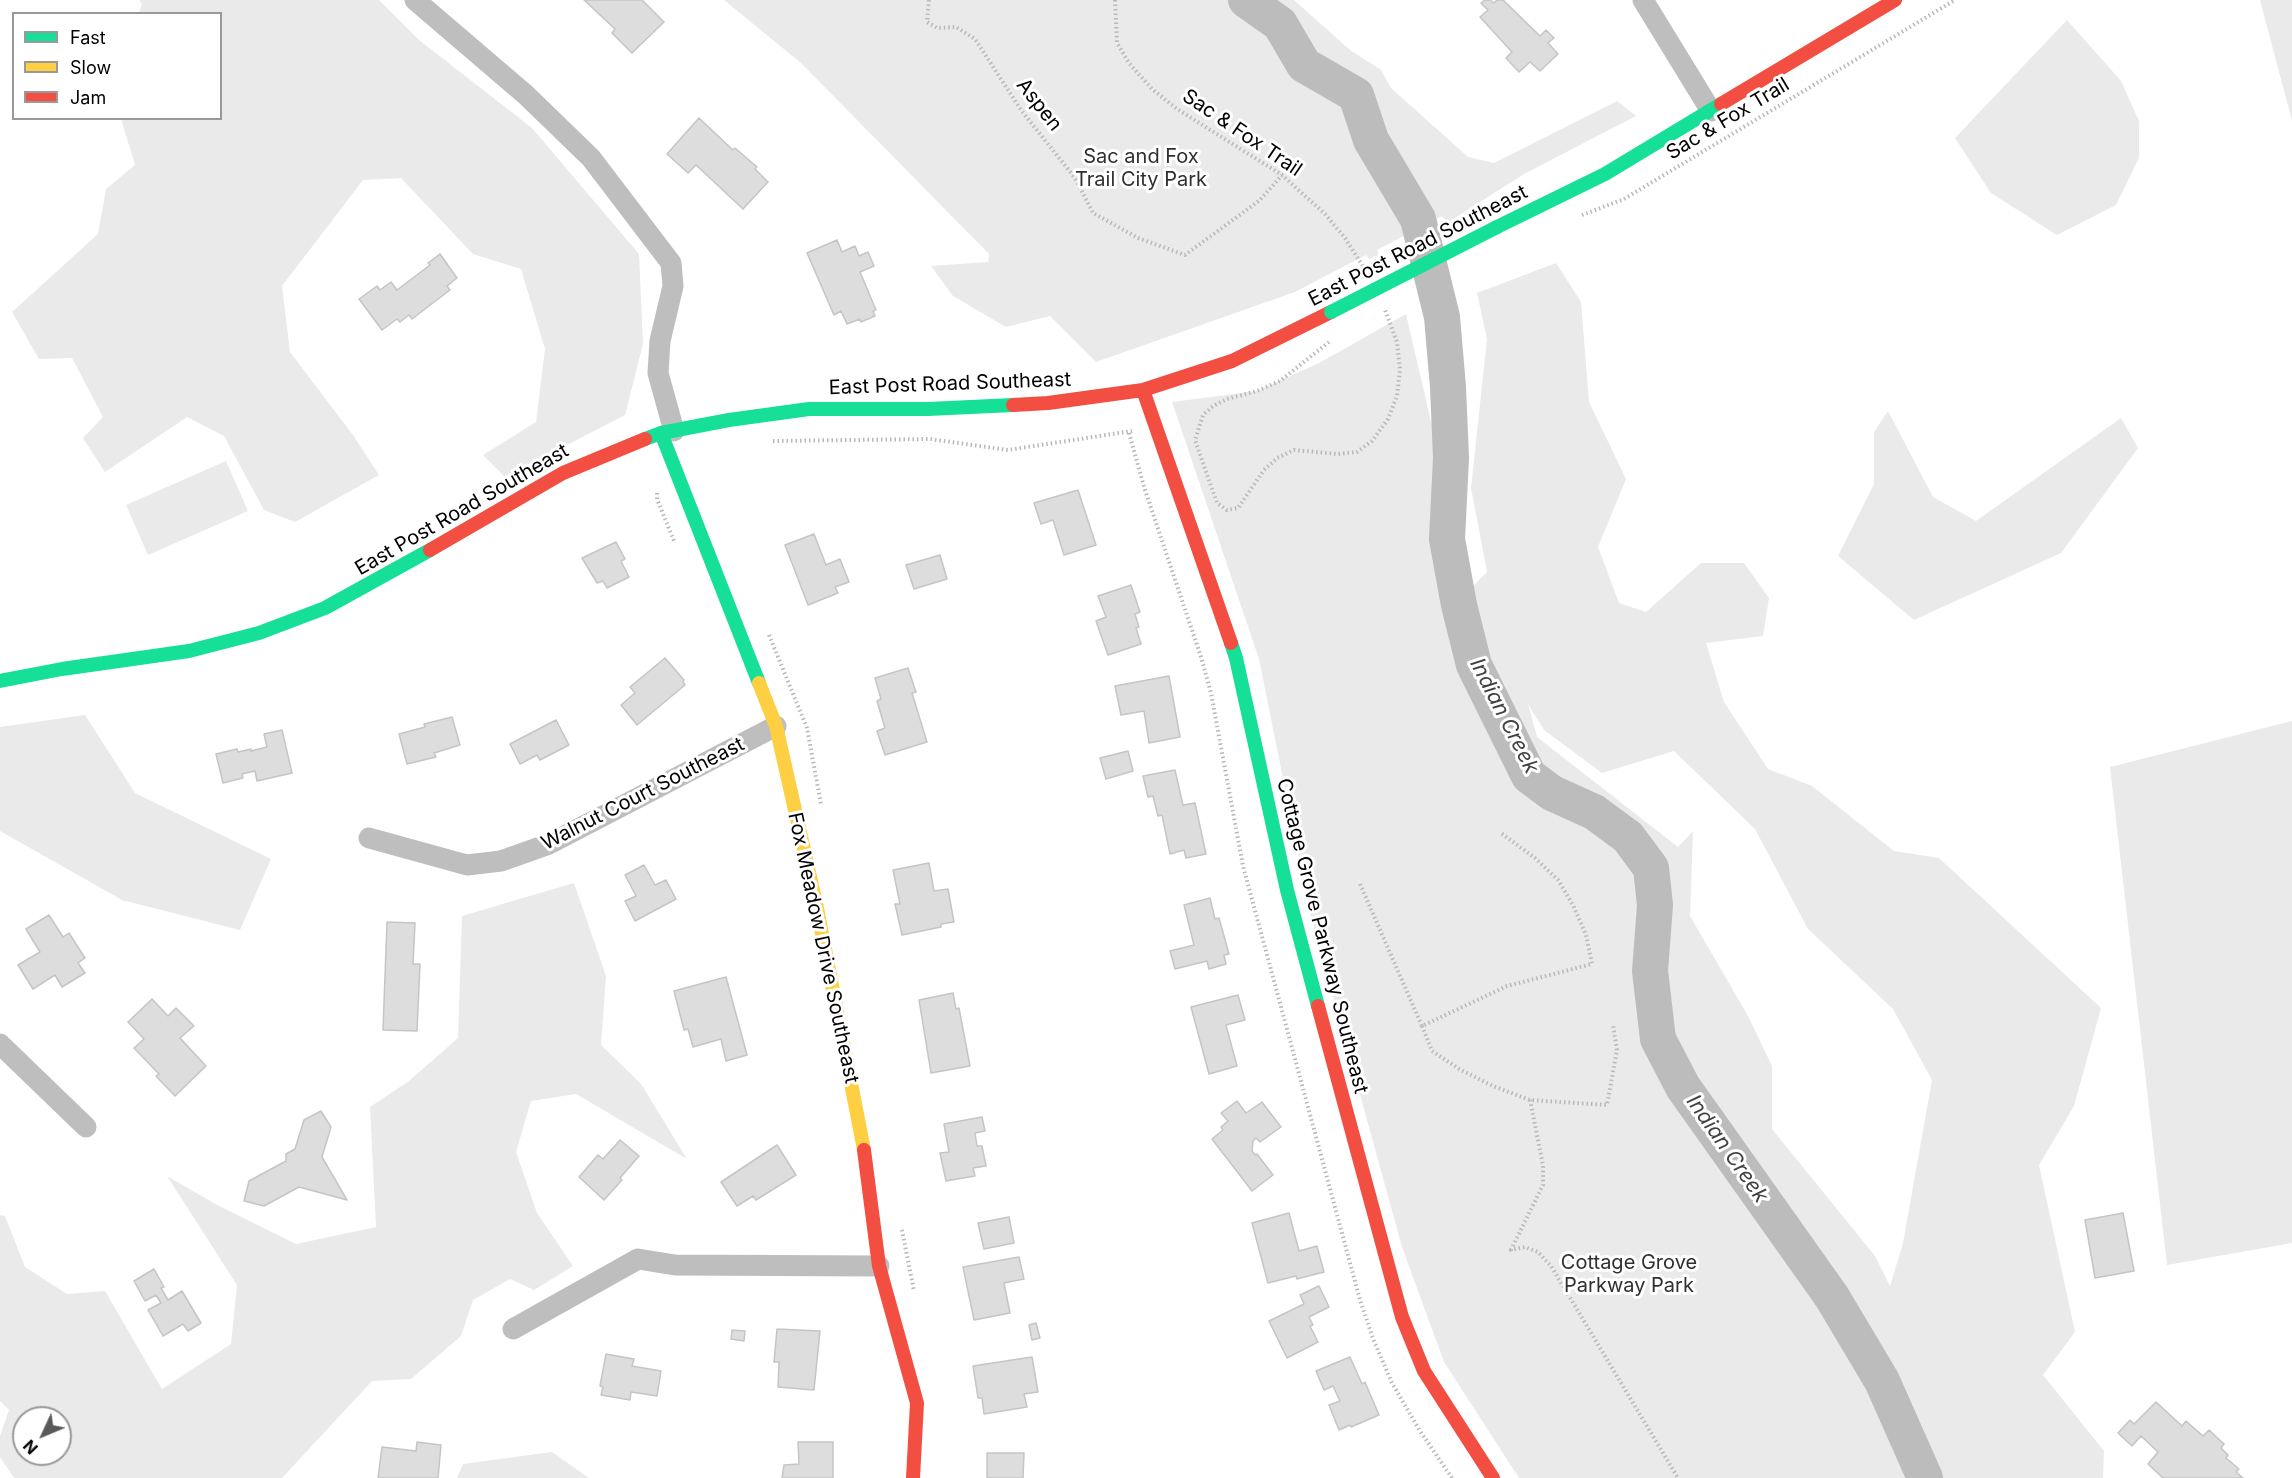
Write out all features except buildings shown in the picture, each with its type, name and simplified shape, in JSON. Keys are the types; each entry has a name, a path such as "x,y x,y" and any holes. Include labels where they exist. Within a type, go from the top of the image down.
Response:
{"street":[{"name":"Fox Meadow Drive Southeast","path":"415,0 526,95 591,158 671,263 674,286 660,341 658,373 667,432 776,726 816,903 868,1171 879,1266 917,1403 913,1478"},
{"path":"1642,0 1711,111"},
{"name":"East Post Road Southeast","path":"0,681 62,669 189,651 260,633 325,608 369,585 563,473 609,452 667,432 729,420 809,409 928,409 1048,403 1143,390 1232,361 1605,174 1895,0"},
{"name":"Cottage Grove Parkway Southeast","path":"1143,390 1236,658 1287,890 1402,1317 1424,1371 1493,1478"},
{"name":"Walnut Court Southeast","path":"369,838 467,865 501,861 549,844 776,726"},
{"path":"0,1044 86,1126"},
{"path":"513,1329 638,1259 675,1265 879,1266"}],"path":[{"name":"Aspen","path":"929,0 927,22 937,28 956,27 975,39 1021,110 1076,178 1093,213 1138,238 1185,255 1260,200 1282,175"},
{"name":"Sac & Fox Trail","path":"1115,0 1117,43 1129,63 1152,89 1177,109 1282,175 1325,214 1345,238 1368,275"},
{"name":"Sac & Fox Trail","path":"1575,218 1624,199 1955,0"},
{"path":"1334,338 1280,381 1257,391 1227,399 1213,406 1203,415 1194,440 1217,503 1227,510 1238,508 1264,470 1277,458 1294,450 1338,454 1357,452 1372,441 1388,419 1397,396 1400,370 1397,342 1383,305"},
{"path":"769,441 930,440 1008,450 1129,433 1135,430"},
{"path":"1129,433 1145,490 1211,693 1243,866 1360,1300 1392,1383 1420,1431 1452,1478"},
{"path":"766,628 807,728 823,814"},
{"path":"1422,1026 1507,986 1592,964 1586,935 1573,905 1558,880 1535,858 1501,833"},
{"path":"1360,884 1432,1051 1459,1069 1493,1086 1530,1100 1607,1105 1617,1050 1612,1024"},
{"path":"1530,1100 1543,1165 1543,1185 1511,1250 1525,1246 1538,1252 1551,1266 1678,1478"},
{"path":"900,1222 916,1302"}],"green space":[{"path":"139,0 379,0 419,40 532,128 639,254 643,344 625,415 505,477 483,455 536,422 545,349 521,269 473,254 401,178 363,180 282,286 290,352 353,435 379,475 295,522 264,510 224,436 187,417 105,472 83,438 103,417 72,358 39,359 12,312 98,234 106,189 135,165 121,120 222,120 222,12 139,12 142,4"},
{"name":"Sac and Fox Trail City Park","path":"724,0 1294,0 1350,50 1381,70 1391,88 1468,157 1494,163 1617,101 1636,116 1524,174 1447,223 1442,216 1377,250 1379,255 1369,259 1366,255 1295,292 1096,362 1050,316 1006,327 953,296 931,266 988,262 989,254 801,63"},
{"path":"2260,0 2292,0 2292,121"},
{"path":"2067,20 2121,81 2139,121 2139,158 2116,205 2057,235 1991,193 1955,138"},
{"name":"Cottage Grove Parkway Park","path":"1556,263 1581,302 1589,402 1626,479 1598,547 1619,603 1646,612 1701,563 1744,563 1769,598 1763,636 1706,643 1724,702 1768,769 1812,786 1894,851 1939,858 2101,1008 2074,1106 2039,1165 2075,1332 2043,1375 2104,1451 2103,1478 1519,1478 1444,1362 1402,1247 1310,913 1259,659 1172,402 1257,391 1321,362 1406,314 1470,589 1487,572 1471,488 1487,339 1477,293","holes":["1528,704 1544,730 1602,773 1674,751 1755,829 1808,929 1893,1009 1932,1080 1903,1243 1890,1286 1875,1256 1772,1129 1772,1066 1748,1016 1690,916 1693,831 1678,847 1537,737"]},
{"path":"1888,411 1933,497 1976,521 2121,418 2138,448 2061,553 1914,620 1838,556 1874,484 1874,432"},
{"path":"226,461 248,511 148,555 126,505"},
{"path":"85,715 135,793 271,859 240,930 122,900 0,831 0,727"},
{"path":"2292,721 2292,1243 2167,1265 2110,767"},
{"path":"574,883 606,976 601,1045 641,1084 687,1159 576,1094 531,1101 516,1152 537,1213 573,1266 534,1290 510,1279 473,1300 461,1336 411,1379 372,1381 282,1478 14,1478 0,1457 0,1436 9,1410 0,1401 0,1215 5,1216 25,1267 67,1294 105,1291 162,1389 231,1344 237,1285 167,1176 217,1205 296,1244 376,1227 370,1107 409,1081 458,1038 462,916"},
{"path":"552,1452 589,1478 457,1478 463,1464"}],"waterway":[{"name":"Indian Creek","path":"1246,0 1280,24 1304,65 1356,95 1371,140 1418,219 1442,317 1451,458 1447,539 1459,605 1474,665 1529,776 1552,793 1594,812 1628,837 1651,868 1655,905 1650,971 1658,1039 1683,1087 1832,1297 1882,1381 1925,1478"}],"traffic: fast":[{"path":"1497,227 1605,174 1721,104"},
{"path":"1331,312 1497,227"},
{"path":"645,439 661,433 729,420 809,409 928,409 1013,405"},
{"path":"661,433 759,683"},
{"path":"0,681 62,669 189,651 259,633 325,608 430,550"},
{"path":"1231,643 1287,890 1318,1006"}],"traffic: slow":[{"path":"759,683 776,726 816,903 864,1150"}],"traffic: jam":[{"path":"1721,104 1895,0"},
{"path":"1013,405 1048,403 1143,390 1232,361 1331,312"},
{"path":"1143,390 1231,643"},
{"path":"430,550 563,473 645,439"},
{"path":"1318,1006 1402,1317 1424,1371 1493,1478"},
{"path":"864,1150 879,1266 917,1403 913,1478"}]}
